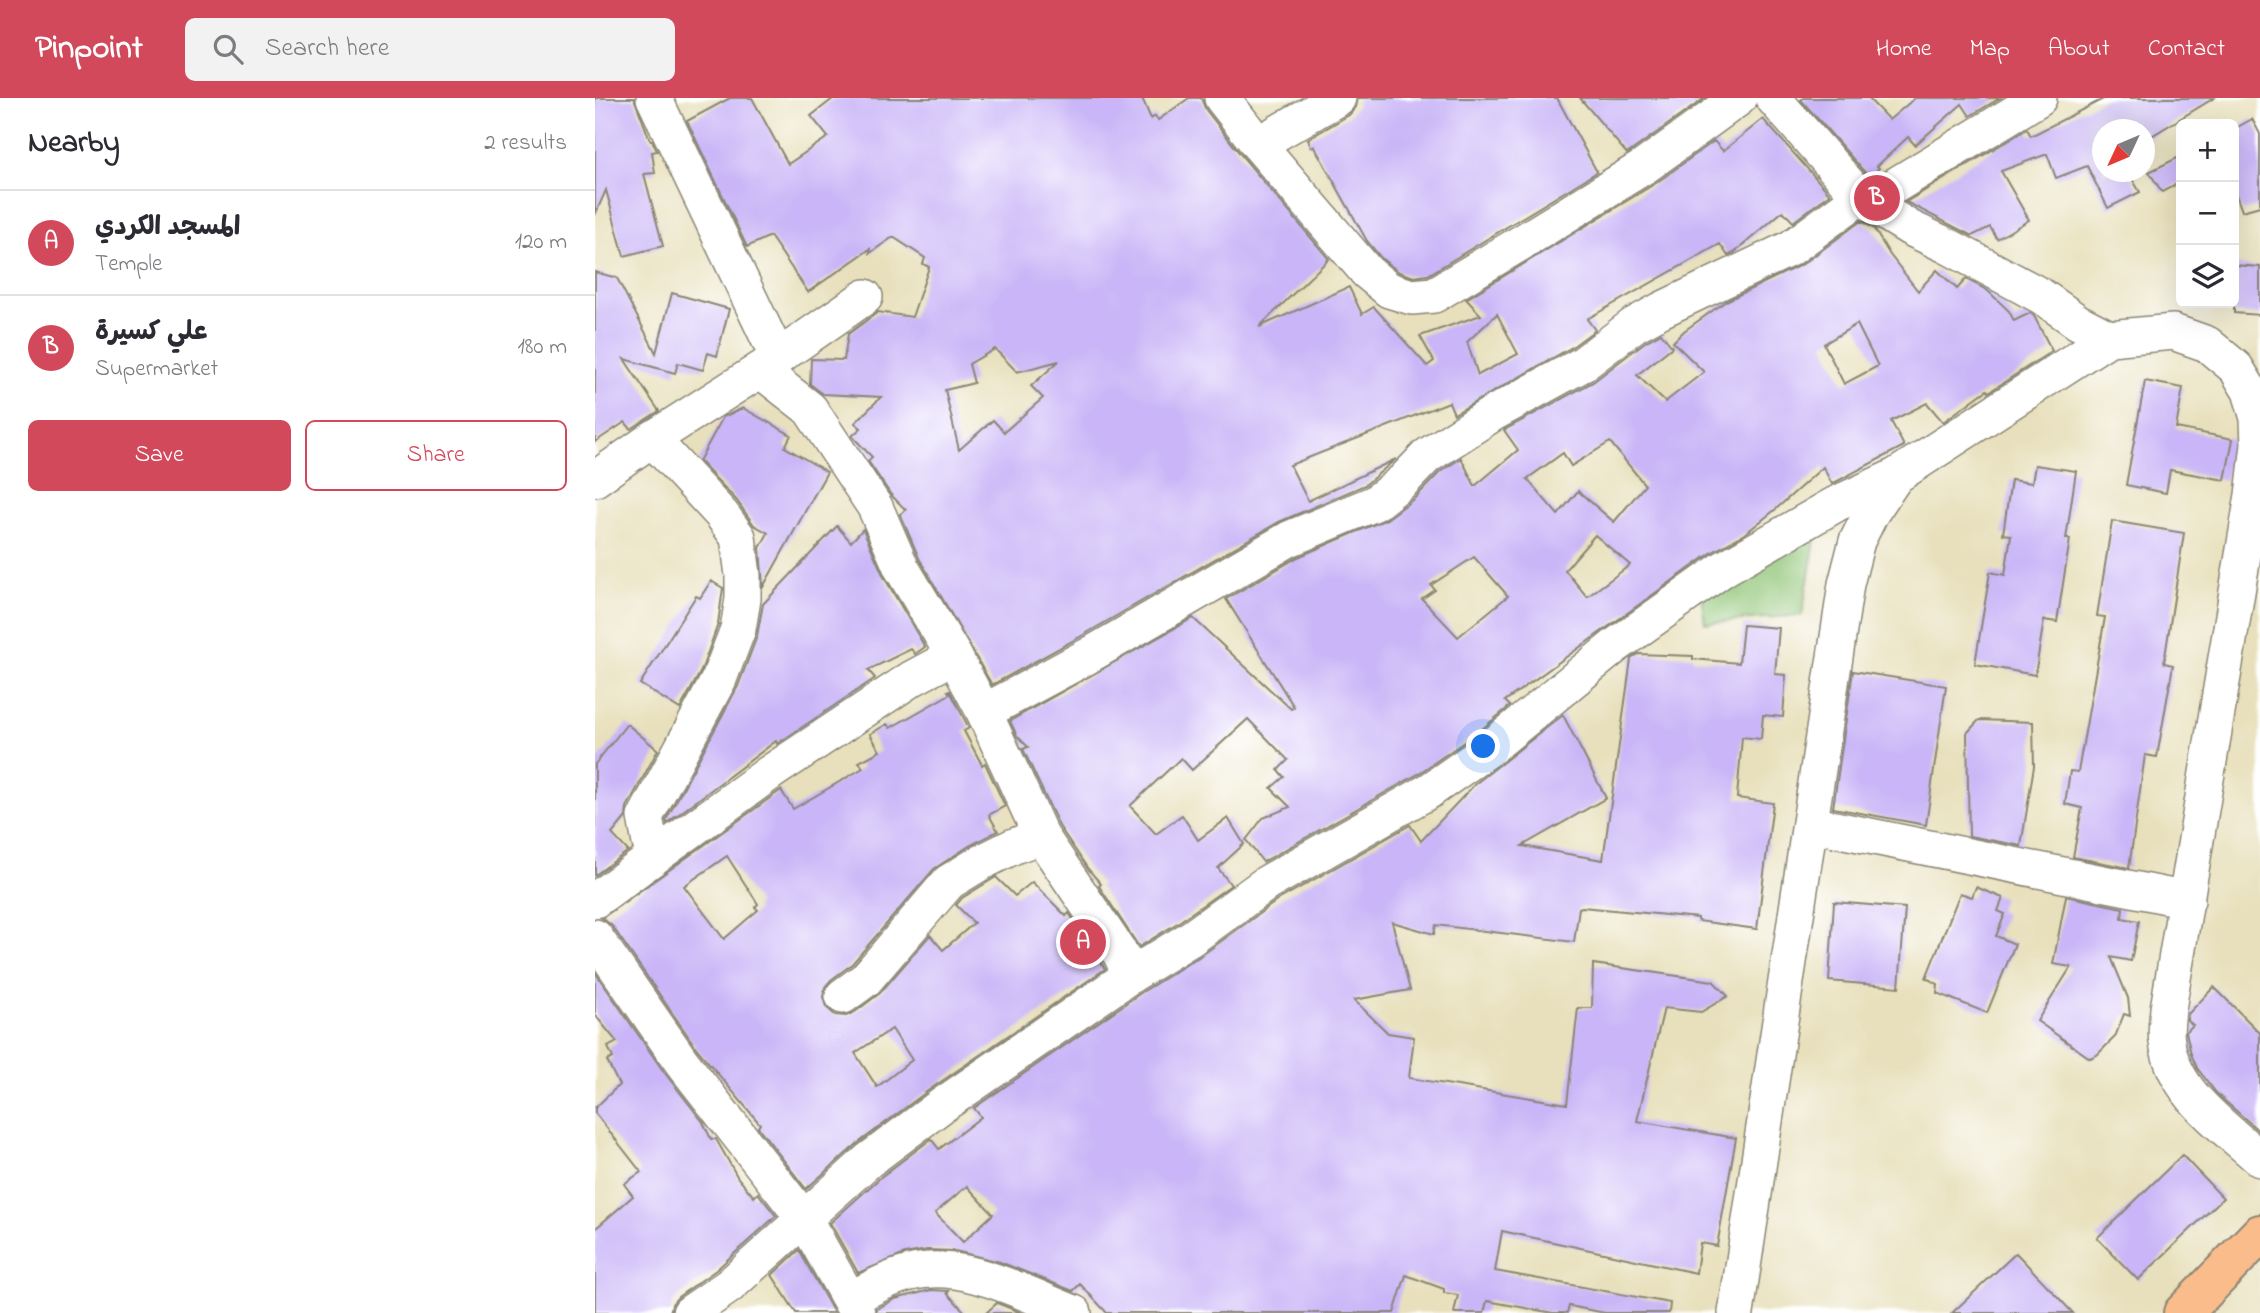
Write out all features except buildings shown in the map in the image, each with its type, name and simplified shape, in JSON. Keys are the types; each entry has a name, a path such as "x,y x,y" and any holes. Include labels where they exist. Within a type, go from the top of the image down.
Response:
{"main road":[{"path":"2183,1313 2260,1234"}],"street":[{"path":"655,98 769,364 810,409 875,507 901,567 984,712 1041,836 1132,975"},
{"path":"1222,98 1367,272 1389,290 1412,297 1434,295 1513,248 1645,166 1739,98"},
{"path":"1258,144 1338,98"},
{"path":"1773,98 1864,200 1910,228 2041,296 2078,322 2109,338"},
{"path":"984,712 1088,656 1289,539 1375,503 1403,481 1427,456 1481,421 1583,364 1661,310 1791,248 1864,200 2039,98"},
{"path":"595,479 865,297"},
{"path":"690,1313 729,1286 869,1160 941,1106 1132,975 1190,939 1267,883 1429,791 1489,749 1615,646 1723,569 1836,505 1896,476 2109,338 2173,332 2207,344 2236,368 2251,391 2259,419 2253,495 2168,1009 2166,1040 2172,1063 2183,1087 2260,1159"},
{"path":"652,439 722,515 738,537 743,575 739,629 719,678 645,817 650,843 657,854"},
{"path":"1736,1313 1846,584 1857,541 1871,513 1896,476"},
{"path":"595,900 771,772 911,679 954,656"},
{"path":"1809,824 2187,900"},
{"path":"843,996 865,980 949,882 1002,851 1041,836"},
{"path":"595,937 681,1061 805,1220 854,1306 879,1284 910,1273 940,1268 967,1272 1074,1313"}],"green space":[{"path":"1816,535 1802,615 1705,623 1701,595"}],"place":[{"name":"علي كسيرة","path":"1877,198"},
{"name":"المسجد الكردي","path":"1083,942"}]}
